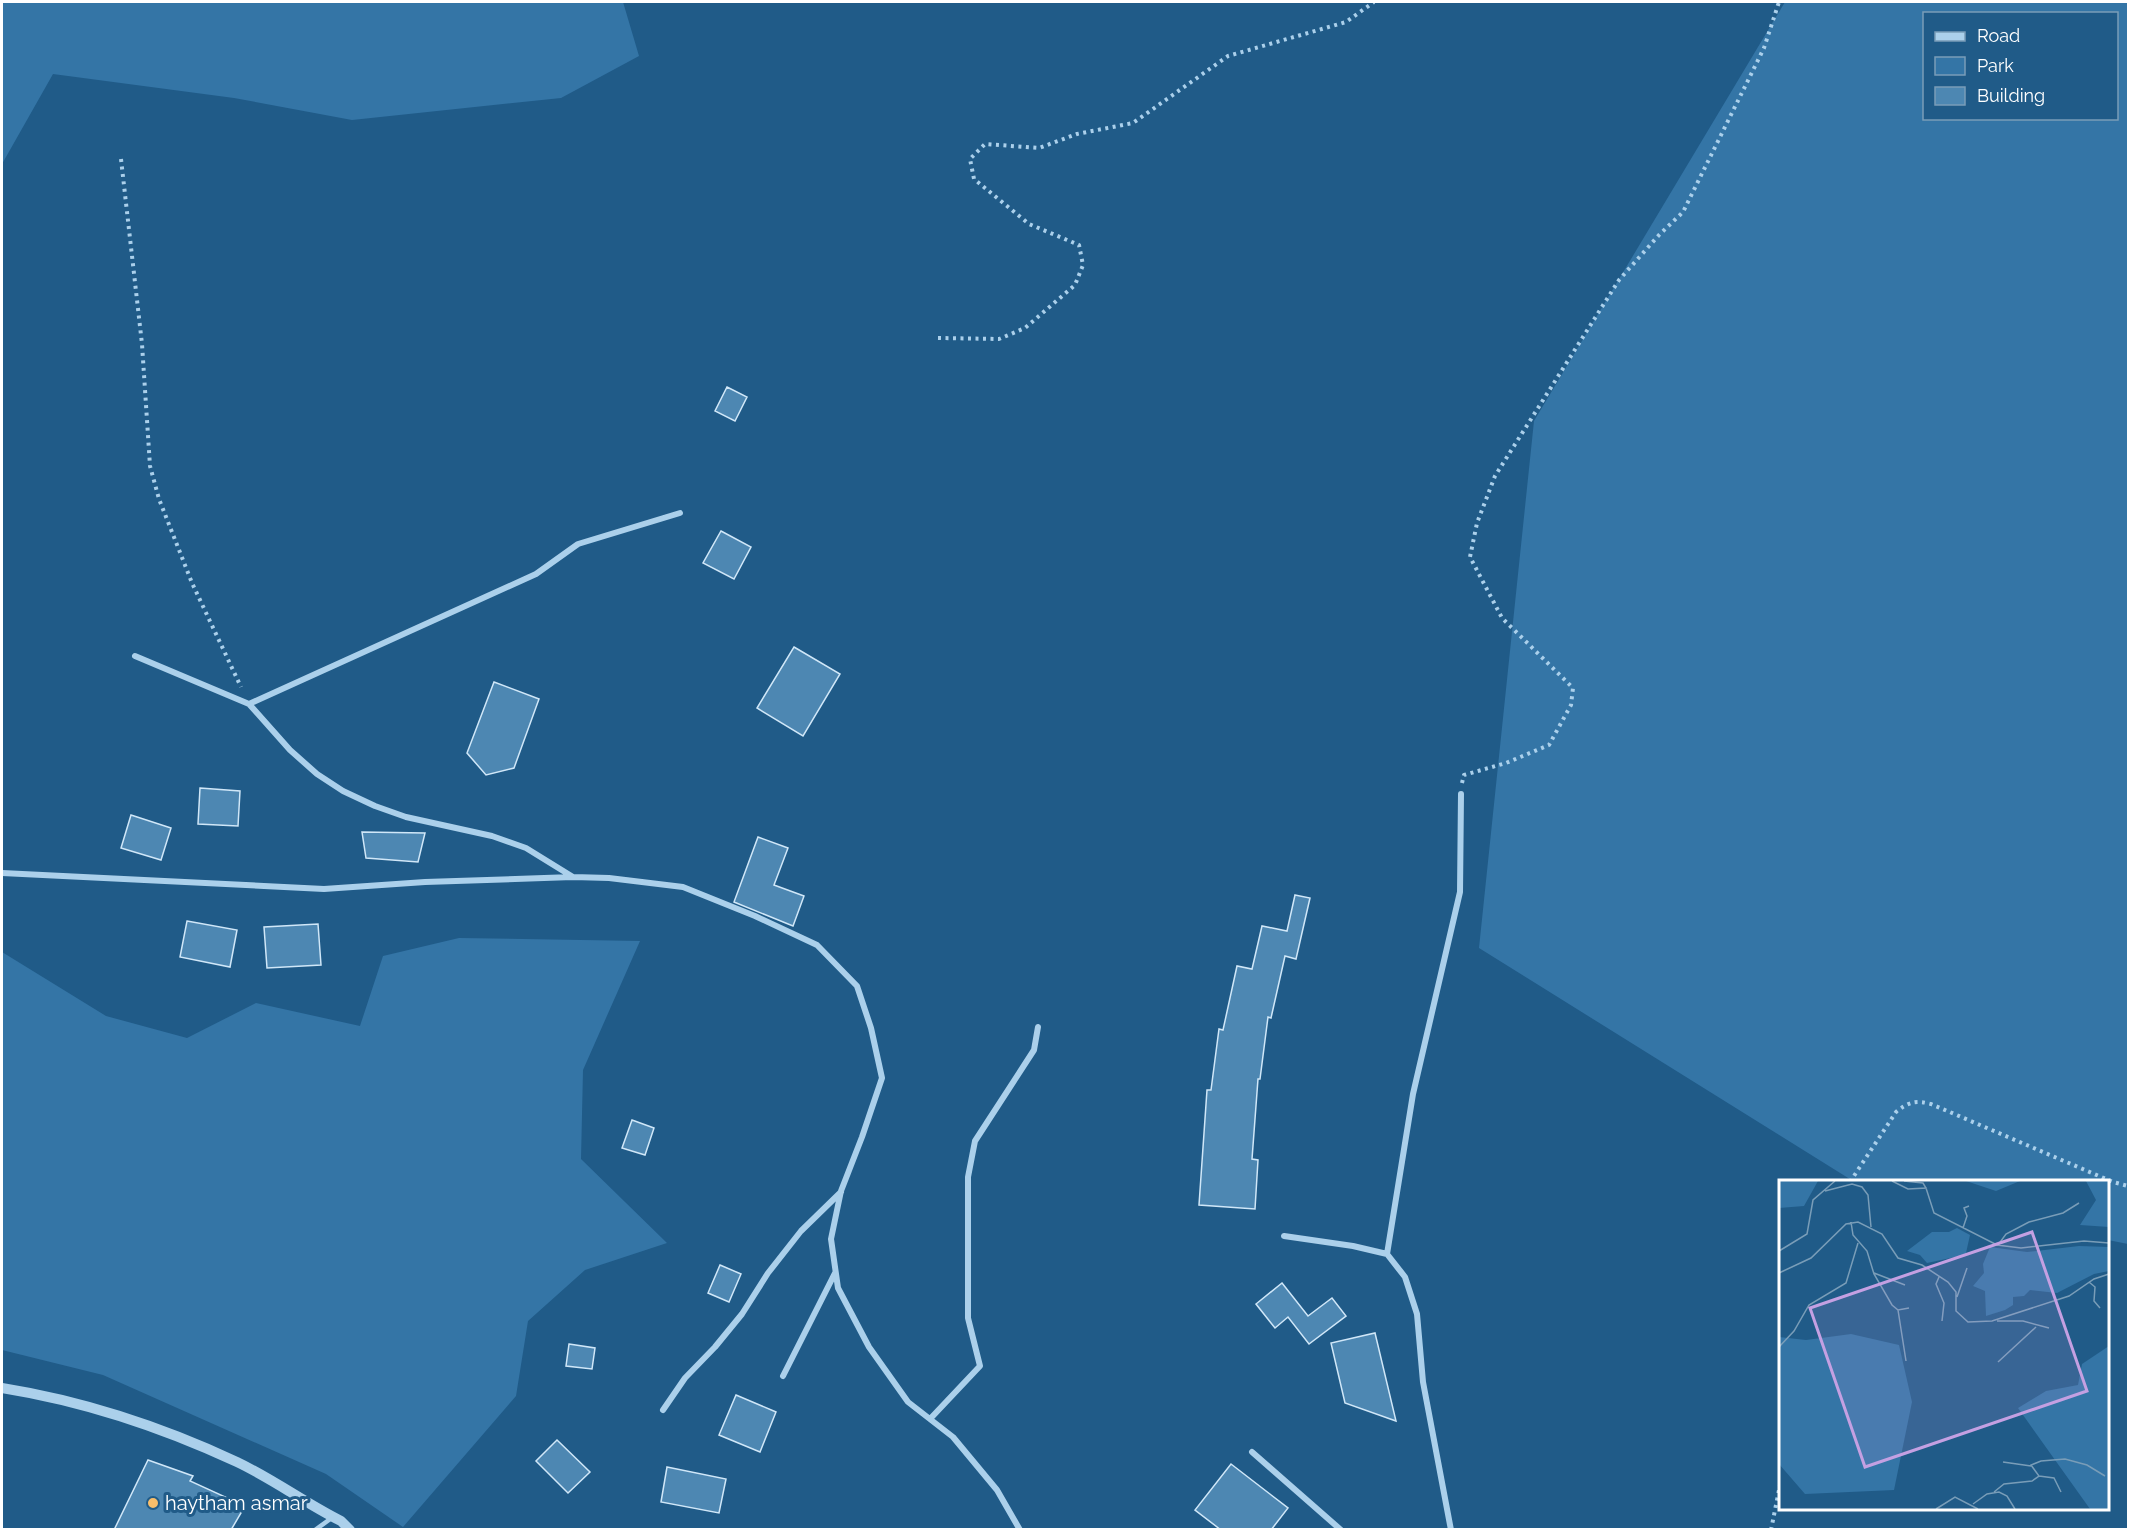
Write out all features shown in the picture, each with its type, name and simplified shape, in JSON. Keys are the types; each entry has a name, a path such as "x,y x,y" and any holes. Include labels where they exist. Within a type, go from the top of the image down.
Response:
{"street":[{"path":"249,704 536,574 578,544 680,513"},
{"path":"135,656 249,704 290,750 317,774 343,791 406,817 492,836 526,848 573,877"},
{"path":"1387,1254 1413,1094 1460,892 1461,794"},
{"path":"2,873 324,889 425,882 609,878 683,887 755,915 817,945 856,986 871,1028 882,1077 841,1191 831,1239 838,1288 869,1347 908,1402 953,1437 998,1490 1020,1530"},
{"path":"930,1419 980,1366 968,1318 968,1176 975,1141 1034,1050 1038,1027"},
{"path":"663,1410 685,1378 742,1314 768,1273 801,1231 841,1191"},
{"path":"1284,1236 1353,1246 1387,1254 1405,1277 1417,1314 1423,1382 1451,1530"},
{"path":"783,1376 835,1272"},
{"path":"2,1388 39,1394 141,1422 238,1463 333,1517 350,1530"},
{"path":"1252,1452 1341,1530"}],"lane":[{"path":"315,1530 333,1517"}],"path":[{"path":"938,339 999,339 1025,328 1075,285 1083,265 1079,245 1029,224 974,179 970,159 985,144 1039,148 1077,134 1133,123 1228,56 1346,22 1374,2"},
{"path":"1461,794 1464,775 1506,763 1549,745 1571,705 1573,688 1502,618 1470,557 1480,514 1495,477 1619,280 1683,212 1764,48 1779,2"},
{"path":"121,159 142,344 150,466 159,500 192,583 249,704"},
{"path":"1851,1180 1896,1112 1906,1103 1917,1101 1931,1104 2108,1180"},
{"path":"2109,1180 2128,1186"},
{"path":"1771,1530 1779,1490"}],"green space":[{"path":"2,2 623,2 639,56 561,98 352,120 234,98 53,74 2,164"},
{"path":"1785,2 2128,2 2128,1244 2109,1240 2109,1180 1851,1180 1479,948 1534,421"},
{"path":"459,938 640,941 583,1070 581,1159 667,1243 585,1270 528,1321 516,1396 403,1527 326,1474 103,1375 2,1350 2,952 106,1016 187,1038 256,1003 360,1026 383,956"}],"building":[{"path":"727,387 747,397 735,421 715,411"},
{"path":"721,531 751,547 734,579 703,563"},
{"path":"794,647 840,674 803,736 757,708"},
{"path":"494,682 539,699 514,768 486,775 467,753"},
{"path":"200,788 240,791 238,826 198,824"},
{"path":"131,815 171,828 161,860 121,848"},
{"path":"362,832 425,833 418,862 366,858"},
{"path":"758,837 788,848 774,885 804,896 793,926 734,902"},
{"path":"1295,895 1310,898 1296,959 1285,956 1271,1018 1268,1017 1260,1079 1258,1079 1252,1159 1258,1160 1255,1209 1199,1205 1207,1090 1211,1090 1219,1029 1223,1030 1237,966 1252,969 1262,926 1287,931"},
{"path":"187,921 237,930 230,967 180,957"},
{"path":"318,924 321,965 267,968 264,927"},
{"path":"632,1120 654,1128 645,1155 622,1148"},
{"path":"720,1265 741,1274 729,1302 708,1293"},
{"path":"1282,1283 1308,1316 1332,1298 1346,1316 1309,1344 1288,1317 1275,1328 1256,1304"},
{"path":"1375,1333 1396,1421 1345,1403 1331,1343"},
{"path":"569,1344 595,1348 592,1369 566,1366"},
{"path":"736,1395 776,1412 760,1452 719,1435"},
{"path":"557,1440 590,1472 568,1493 536,1461"},
{"path":"148,1460 193,1476 190,1481 245,1506 231,1530 114,1530"},
{"path":"1231,1464 1288,1508 1271,1530 1221,1530 1195,1510"},
{"path":"667,1467 726,1479 719,1513 661,1502"}],"place":[{"name":"haytham asmar","path":"153,1503"}]}
